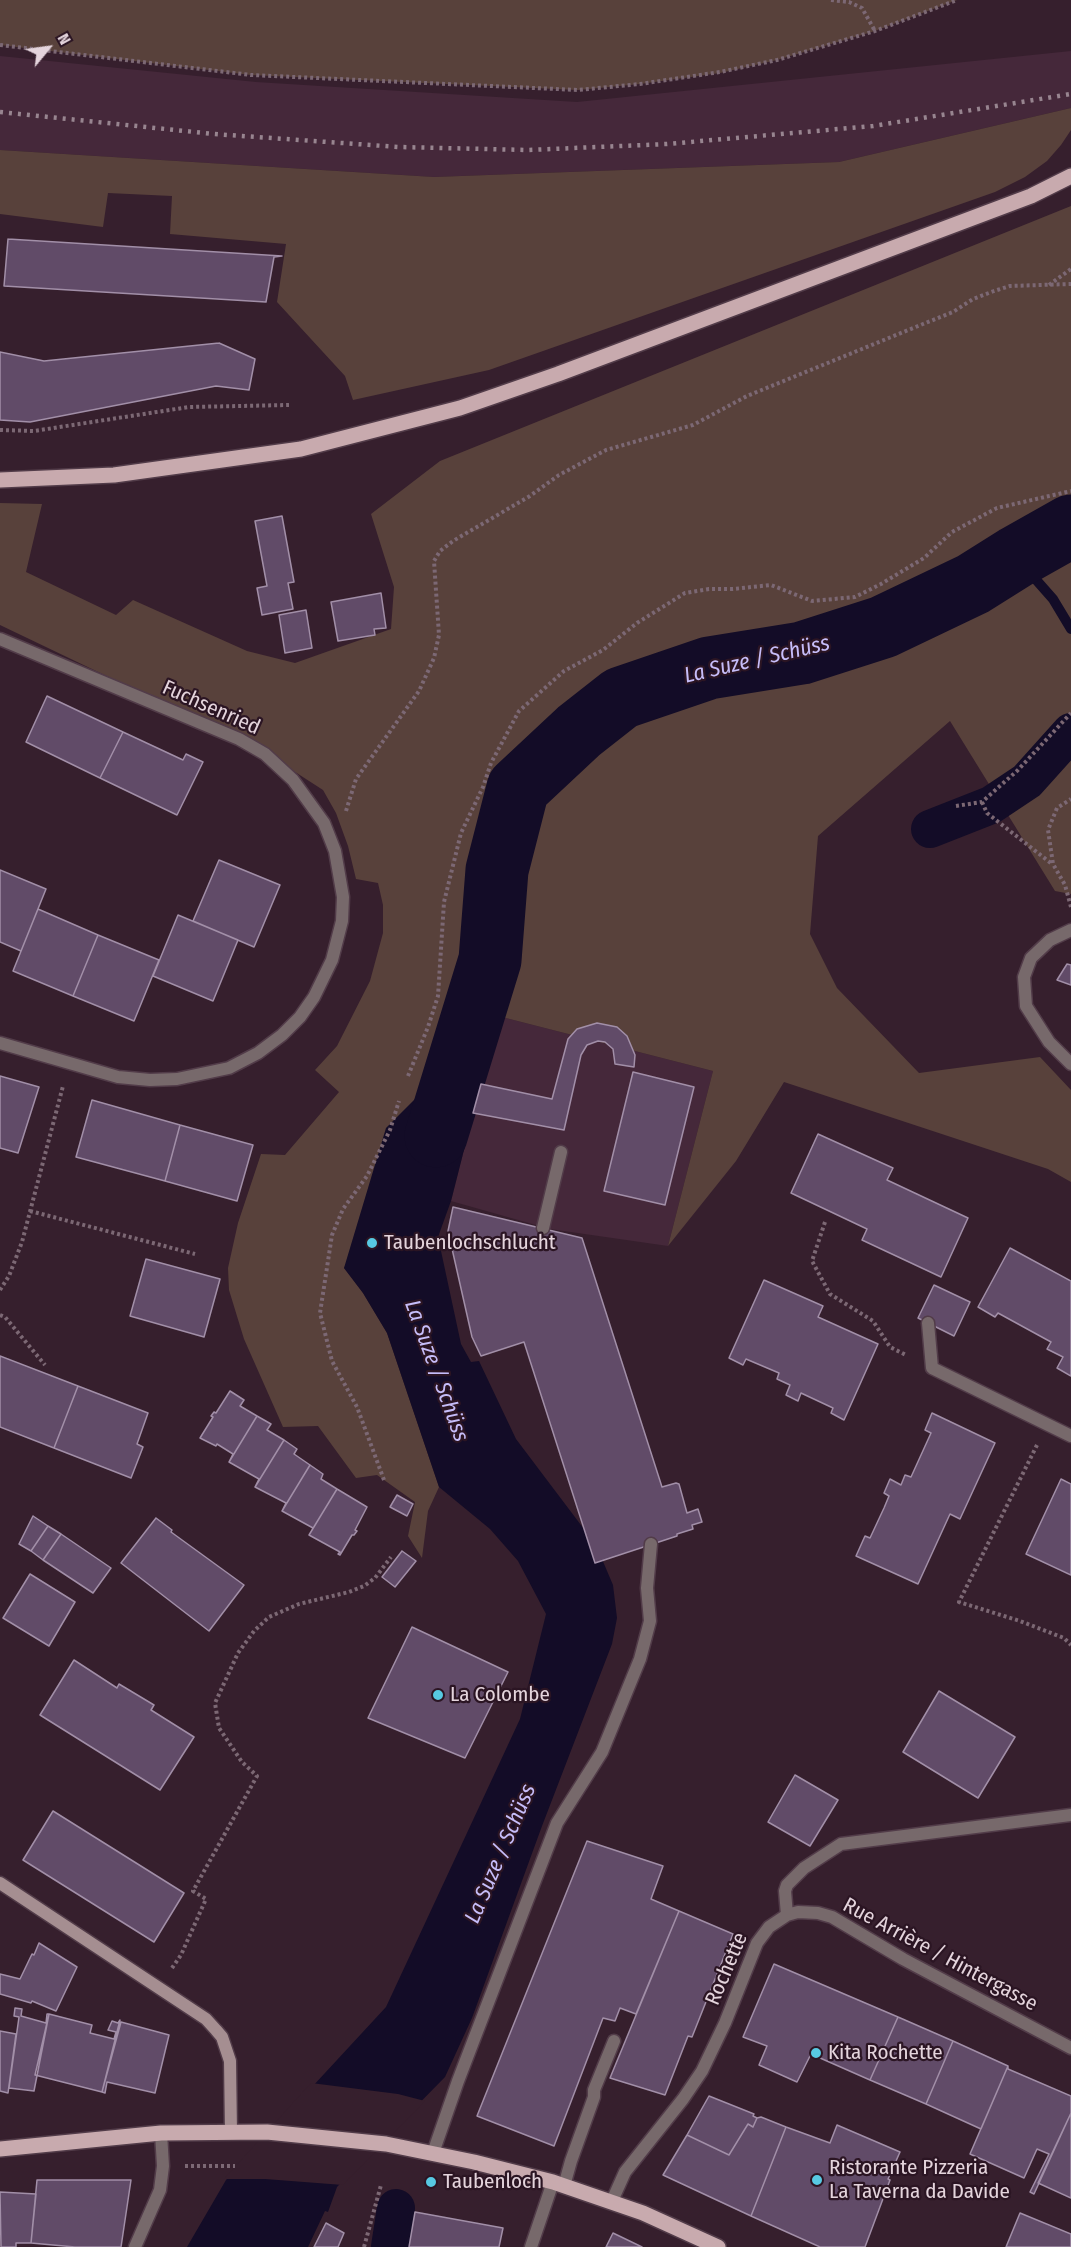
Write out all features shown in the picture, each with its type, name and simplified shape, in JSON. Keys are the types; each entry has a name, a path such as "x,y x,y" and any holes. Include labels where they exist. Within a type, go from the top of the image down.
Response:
{"main road":[{"path":"0,480 114,475 301,449 460,408 1031,196 1071,176"},
{"path":"0,2149 161,2133 267,2132 386,2144 433,2153 559,2184 612,2201 718,2247"}],"street":[{"name":"Fuchsenried","path":"0,639 239,738 265,754 293,780 324,823 335,851 343,897 342,921 333,960 314,997 300,1017 282,1035 258,1053 229,1068 177,1079 150,1080 118,1077 0,1043"},
{"path":"1071,930 1050,940 1031,958 1024,977 1026,1006 1049,1042 1071,1064"},
{"path":"543,1227 561,1152"},
{"path":"928,1323 932,1368 1071,1436"},
{"path":"433,2153 458,2081 557,1823 602,1752 640,1659 650,1621 647,1588 651,1544"},
{"path":"787,1915 785,1891 787,1884 797,1873 841,1844 1071,1815"},
{"path":"0,1883 206,2019 222,2037 230,2061 231,2133"},
{"name":"Rue Arrière / Hintergasse","path":"787,1915 798,1912 818,1913 831,1917 903,1959 1071,2048"},
{"name":"Rochette","path":"612,2201 625,2172 683,2099 702,2071 725,2023 757,1943 769,1927 787,1915"},
{"path":"531,2247 571,2161 594,2097 594,2090 614,2041"},
{"path":"135,2247 160,2190 163,2166 161,2133"}],"path":[{"path":"831,0 849,2 862,8 875,31"},
{"path":"0,45 251,75 578,90 640,84 720,72 777,60 875,31 957,0"},
{"path":"1049,286 1071,269"},
{"path":"346,809 356,779 419,691 434,658 439,635 434,561 440,551 453,541 606,450 693,425 747,396 952,312 973,299 1010,286 1071,284"},
{"path":"0,430 34,431 189,407 289,405"},
{"path":"408,1076 428,1028 438,996 444,902 461,833 483,788 491,763 519,711 564,671 603,650 637,623 685,593 771,585 812,602 855,597 924,558 952,532 998,508 1071,491"},
{"path":"956,806 982,802 1018,770 1071,713"},
{"path":"1071,799 1057,808 1048,830 1053,864 1065,885 1071,910"},
{"path":"982,802 987,813 1053,864"},
{"path":"0,1290 9,1276 22,1242 70,1062"},
{"path":"384,1480 357,1407 332,1361 320,1313 332,1235 343,1209 367,1176 390,1130 399,1101"},
{"path":"30,1211 195,1254"},
{"path":"825,1222 812,1262 830,1294 873,1321 890,1347 932,1368"},
{"path":"0,1315 5,1317 45,1365"},
{"path":"1047,1425 959,1602 1020,1621 1064,1638 1071,1645"},
{"path":"170,1970 181,1955 206,1899 193,1891 257,1776 242,1762 219,1728 215,1703 238,1653 254,1631 269,1617 299,1604 364,1586 375,1578 391,1557"},
{"path":"163,2166 236,2166"},
{"path":"364,2247 381,2185"}],"shaded area":[{"path":"0,0 957,0 875,31 777,60 720,73 578,90 251,75 0,45"},
{"path":"1071,51 1071,108 839,162 434,177 0,150 0,56 256,82 577,102"},
{"path":"1071,108 1071,130 1047,161 1025,177 995,192 489,370 353,400 345,376 277,302 286,244 170,234 172,196 108,193 103,227 0,214 0,150 434,177 839,162"},
{"path":"1071,206 1071,894 1055,891 950,721 818,836 810,934 837,988 919,1073 1040,1057 1071,1090 1071,1182 1048,1169 784,1082 736,1161 668,1246 713,1071 498,1016 344,1268 363,1293 387,1333 439,1487 428,1511 422,1558 408,1536 415,1502 377,1475 356,1478 318,1426 283,1427 244,1339 229,1290 228,1268 238,1223 261,1154 285,1155 339,1092 315,1070 337,1046 370,981 383,933 383,905 378,883 356,879 348,846 336,813 323,790 261,750 0,625 0,503 42,504 26,572 116,615 133,600 247,651 295,663 391,629 394,587 371,514 440,461"},
{"path":"498,1016 713,1071 668,1246 550,1229 451,1201"}],"water":[{"path":"498,1016 451,1201 438,1237 461,1344 471,1362 479,1361 516,1439 596,1545 613,1585 617,1618 612,1644 472,2018 445,2077 337,2187 328,2212 325,2211 308,2247 187,2247 226,2180 386,2007 520,1719 546,1614 518,1561 490,1529 439,1487 387,1333 363,1293 344,1268 386,1128"}],"pier":[{"path":"311,2083 398,2094 425,2101 343,2185 265,2179 224,2179"}],"building":[{"path":"8,239 282,256 274,257 266,302 4,286"},
{"path":"219,343 255,359 249,390 216,386 30,422 0,420 0,352 44,361"},
{"path":"282,516 294,582 288,583 293,609 262,615 257,588 267,586 255,521"},
{"path":"381,593 386,628 374,629 375,635 338,641 331,602"},
{"path":"306,610 312,648 285,653 279,615"},
{"path":"47,696 123,732 100,778 26,742"},
{"path":"123,732 183,760 186,754 203,762 177,815 100,778"},
{"path":"219,860 280,885 254,947 193,921"},
{"path":"0,870 46,889 21,951 0,942"},
{"path":"38,909 98,935 73,996 13,971"},
{"path":"178,915 238,940 213,1001 153,976"},
{"path":"98,935 159,960 134,1021 73,996"},
{"path":"1067,964 1071,965 1071,985 1057,980"},
{"path":"597,1023 617,1027 627,1036 635,1055 634,1067 615,1064 613,1049 605,1042 598,1041 587,1045 581,1055 564,1130 473,1113 481,1084 552,1099 568,1039 577,1029"},
{"path":"633,1072 694,1087 665,1205 604,1191"},
{"path":"0,1076 39,1087 18,1153 0,1148"},
{"path":"92,1100 180,1125 165,1181 76,1157"},
{"path":"180,1125 253,1145 237,1201 165,1181"},
{"path":"818,1134 893,1168 887,1180 968,1218 941,1277 862,1240 867,1229 791,1193"},
{"path":"453,1207 582,1238 662,1487 679,1484 687,1513 698,1509 702,1522 692,1525 693,1529 595,1563 524,1342 481,1356 472,1337 448,1231"},
{"path":"1010,1248 1071,1281 1071,1376 1057,1368 1063,1357 1047,1349 1051,1342 998,1313 995,1317 978,1307"},
{"path":"146,1259 220,1279 204,1337 130,1316"},
{"path":"764,1280 823,1306 818,1317 878,1344 844,1420 831,1413 833,1408 801,1393 798,1401 786,1395 790,1385 777,1379 779,1373 746,1359 743,1365 729,1358"},
{"path":"934,1285 970,1302 954,1336 918,1318"},
{"path":"0,1356 78,1386 54,1448 0,1427"},
{"path":"78,1386 148,1413 137,1444 143,1447 131,1478 54,1448"},
{"path":"230,1391 244,1400 240,1406 257,1416 229,1462 233,1454 217,1444 216,1446 200,1438 213,1417 211,1416 214,1412 216,1413"},
{"path":"932,1413 995,1443 960,1519 950,1514 918,1584 856,1556 865,1536 870,1538 884,1508 889,1496 884,1493 890,1479 901,1485 905,1475 911,1477 931,1433 925,1430"},
{"path":"257,1416 271,1424 267,1430 284,1440 255,1487 259,1479 229,1462"},
{"path":"284,1440 297,1449 294,1454 310,1465 282,1511 286,1503 255,1487"},
{"path":"310,1465 323,1474 321,1479 337,1489 309,1535 313,1528 282,1511"},
{"path":"1061,1479 1071,1484 1071,1575 1026,1554"},
{"path":"337,1489 367,1507 355,1530 357,1531 340,1555 338,1554 340,1552 309,1535"},
{"path":"397,1495 413,1504 407,1516 390,1507"},
{"path":"33,1516 48,1526 31,1551 19,1544"},
{"path":"156,1518 172,1530 171,1532 244,1585 209,1631 121,1563"},
{"path":"48,1526 61,1534 43,1560 31,1551"},
{"path":"61,1534 111,1568 93,1593 43,1560"},
{"path":"402,1551 416,1561 395,1587 382,1577"},
{"path":"30,1574 75,1602 49,1646 3,1618"},
{"name":"La Colombe","path":"412,1627 508,1672 465,1758 368,1718"},
{"path":"74,1660 117,1688 119,1684 154,1705 151,1710 194,1737 160,1790 40,1715"},
{"path":"939,1691 1015,1737 978,1798 903,1752"},
{"path":"795,1775 838,1800 810,1846 768,1822"},
{"path":"53,1811 184,1893 154,1942 23,1860"},
{"path":"587,1841 663,1866 651,1899 679,1911 636,2014 620,2008 615,2021 603,2018 554,2146 477,2116"},
{"path":"679,1911 733,1934 692,2037 688,2036 665,2095 610,2078"},
{"path":"39,1943 77,1967 56,2011 32,2001 31,2003 0,1994 0,1974 20,1979"},
{"path":"774,1964 898,2017 870,2080 811,2054 797,2082 759,2065 767,2046 743,2037"},
{"path":"15,2008 22,2009 21,2016 46,2023 47,2014 49,2014 34,2091 9,2088 19,2017 14,2016"},
{"path":"49,2014 92,2025 90,2033 114,2039 116,2032 108,2030 112,2021 118,2023 120,2020 102,2092 35,2075"},
{"path":"898,2017 953,2041 926,2104 870,2080"},
{"path":"121,2022 169,2035 155,2093 107,2082 105,2093 102,2092"},
{"path":"0,2031 16,2034 8,2093 0,2091"},
{"path":"953,2041 1008,2066 981,2129 926,2104"},
{"path":"1008,2066 1008,2069 1071,2096 1071,2113 1034,2194 1030,2192 1049,2154 1037,2149 1024,2178 970,2154"},
{"path":"709,2096 754,2114 753,2116 757,2118 753,2127 748,2124 729,2155 687,2135"},
{"path":"1071,2113 1071,2198 1038,2183"},
{"path":"761,2117 786,2127 751,2216 663,2175 687,2135 729,2155 748,2124 753,2127 757,2118"},
{"path":"837,2125 900,2152 888,2179 890,2180 865,2247 820,2247 751,2216 786,2127 830,2143"},
{"path":"37,2180 131,2180 121,2247 75,2247 31,2243"},
{"path":"0,2192 36,2194 31,2243 16,2243 16,2247 1,2247"},
{"path":"415,2212 503,2228 499,2247 409,2247"},
{"path":"1020,2213 1071,2234 1071,2247 1006,2247"},
{"path":"326,2223 344,2233 338,2247 314,2247"},
{"path":"613,2233 642,2247 606,2247"}],"waterway":[{"name":"La Suze / Schüss","path":"436,1136 490,960 497,870 518,788 579,731 621,698 709,668 802,653 883,627 973,584 1071,526"},
{"path":"1016,557 1053,599 1071,629"},
{"path":"930,829 991,805 1027,781 1071,732"},
{"path":"390,2247 396,2208"}],"railway":[{"path":"0,112 214,134 399,147 528,150 667,144 873,126 1071,94"}],"place":[{"name":"Taubenlochschlucht","path":"372,1243"},
{"name":"La Colombe","path":"438,1695"},
{"name":"Kita Rochette","path":"816,2053"},
{"name":"Ristorante Pizzeria La Taverna da Davide","path":"817,2180"},
{"name":"Taubenloch","path":"431,2182"}]}
